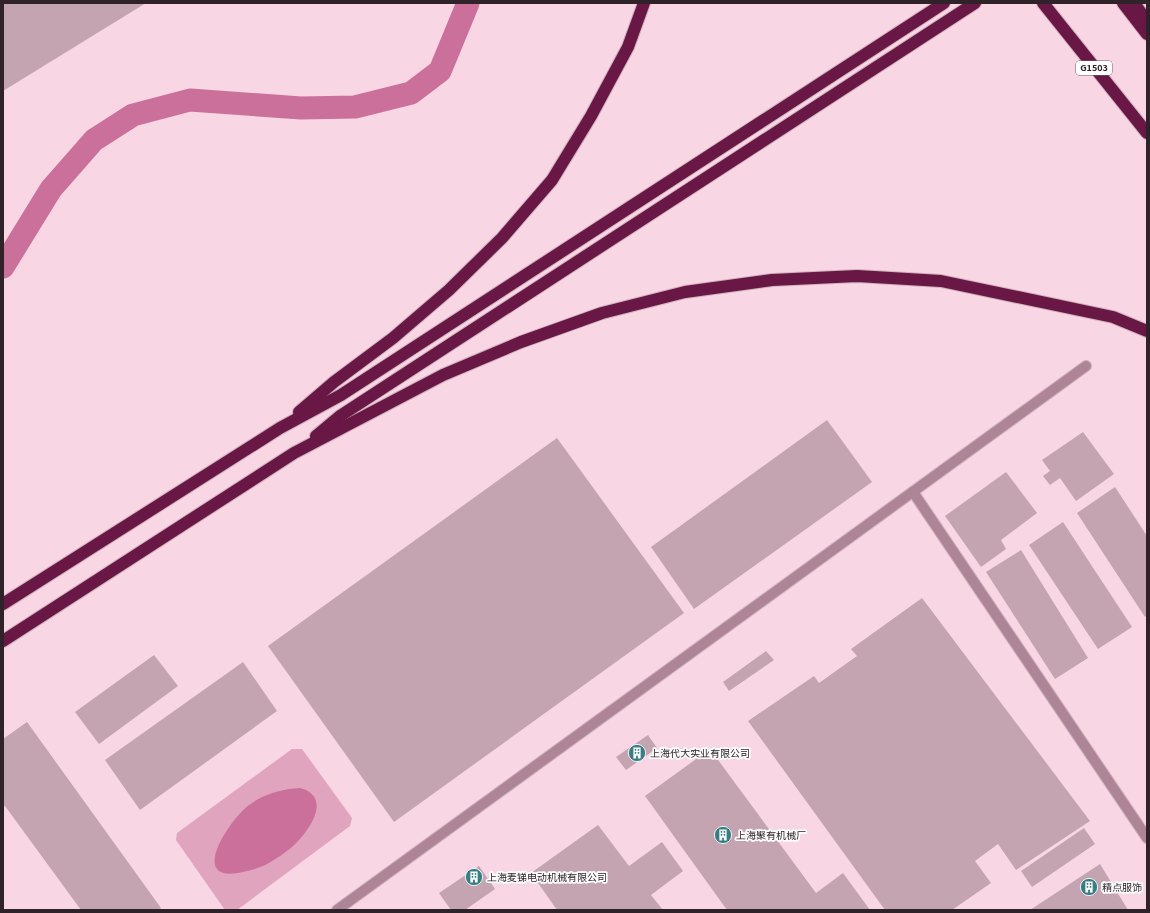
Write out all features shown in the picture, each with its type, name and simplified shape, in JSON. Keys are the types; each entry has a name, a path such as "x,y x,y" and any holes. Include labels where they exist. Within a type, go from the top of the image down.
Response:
{"highway":[{"path":"280,428 334,382 393,338 449,290 502,238 542,192 552,180 591,116 628,47 644,3"},
{"path":"3,604 280,428 341,395 944,3"},
{"path":"294,453 340,416 975,3"},
{"name":"G1503","path":"1043,3 1147,133"},
{"path":"1123,3 1147,34"},
{"path":"1134,3 1147,21"},
{"path":"3,641 294,453 443,375 521,342 602,314 685,292 772,280 857,276 942,281 1112,317 1147,331"}],"street":[{"path":"337,910 1086,366"},
{"path":"913,492 1147,838"}],"shaded area":[{"path":"292,749 302,749 352,818 350,826 237,910 225,910 176,840 177,833"},
{"path":"300,788 310,793 315,799 317,807 311,825 298,841 278,857 257,868 243,872 226,873 217,869 215,860 217,849 223,836 249,805 267,795 279,791"}],"building":[{"path":"3,3 146,3 3,91"},
{"path":"827,420 872,482 694,609 651,547"},
{"path":"1083,432 1114,474 1076,501 1060,478 1050,485 1043,476 1050,471 1042,460"},
{"path":"557,438 684,613 394,822 268,646"},
{"path":"1006,472 1037,513 1001,540 1006,549 981,567 945,516"},
{"path":"1115,487 1147,536 1147,615 1145,617 1077,513"},
{"path":"1063,522 1132,627 1098,649 1029,545"},
{"path":"1021,550 1088,658 1055,679 986,572"},
{"path":"922,598 1090,821 1016,870 998,844 975,861 991,883 952,910 885,910 748,721 814,676 819,683 857,656 851,649"},
{"path":"766,651 774,660 729,691 723,682"},
{"path":"154,655 178,686 99,744 75,712"},
{"path":"243,662 277,711 140,810 105,760"},
{"path":"27,722 161,908 159,910 81,910 5,806 3,807 3,739"},
{"name":"上海代大实业有限公司","path":"648,735 657,748 626,770 616,757"},
{"name":"上海聚有机械厂","path":"710,749 816,893 843,873 870,910 727,910 645,796"},
{"path":"598,825 629,866 662,842 683,871 651,895 663,910 557,910 531,873"},
{"path":"1084,828 1095,844 1032,887 1021,871"},
{"name":"精点服饰","path":"1100,864 1128,910 1030,910"},
{"name":"上海麦锑电动机械有限公司","path":"479,866 495,889 465,910 451,910 439,893"}],"waterway":[{"path":"3,267 51,189 94,140 133,115 190,100 301,108 355,107 411,93 440,71 468,3"}],"place":[{"name":"上海代大实业有限公司","path":"637,753"},
{"name":"上海聚有机械厂","path":"723,835"},
{"name":"上海麦锑电动机械有限公司","path":"474,877"},
{"name":"精点服饰","path":"1089,887"}]}
